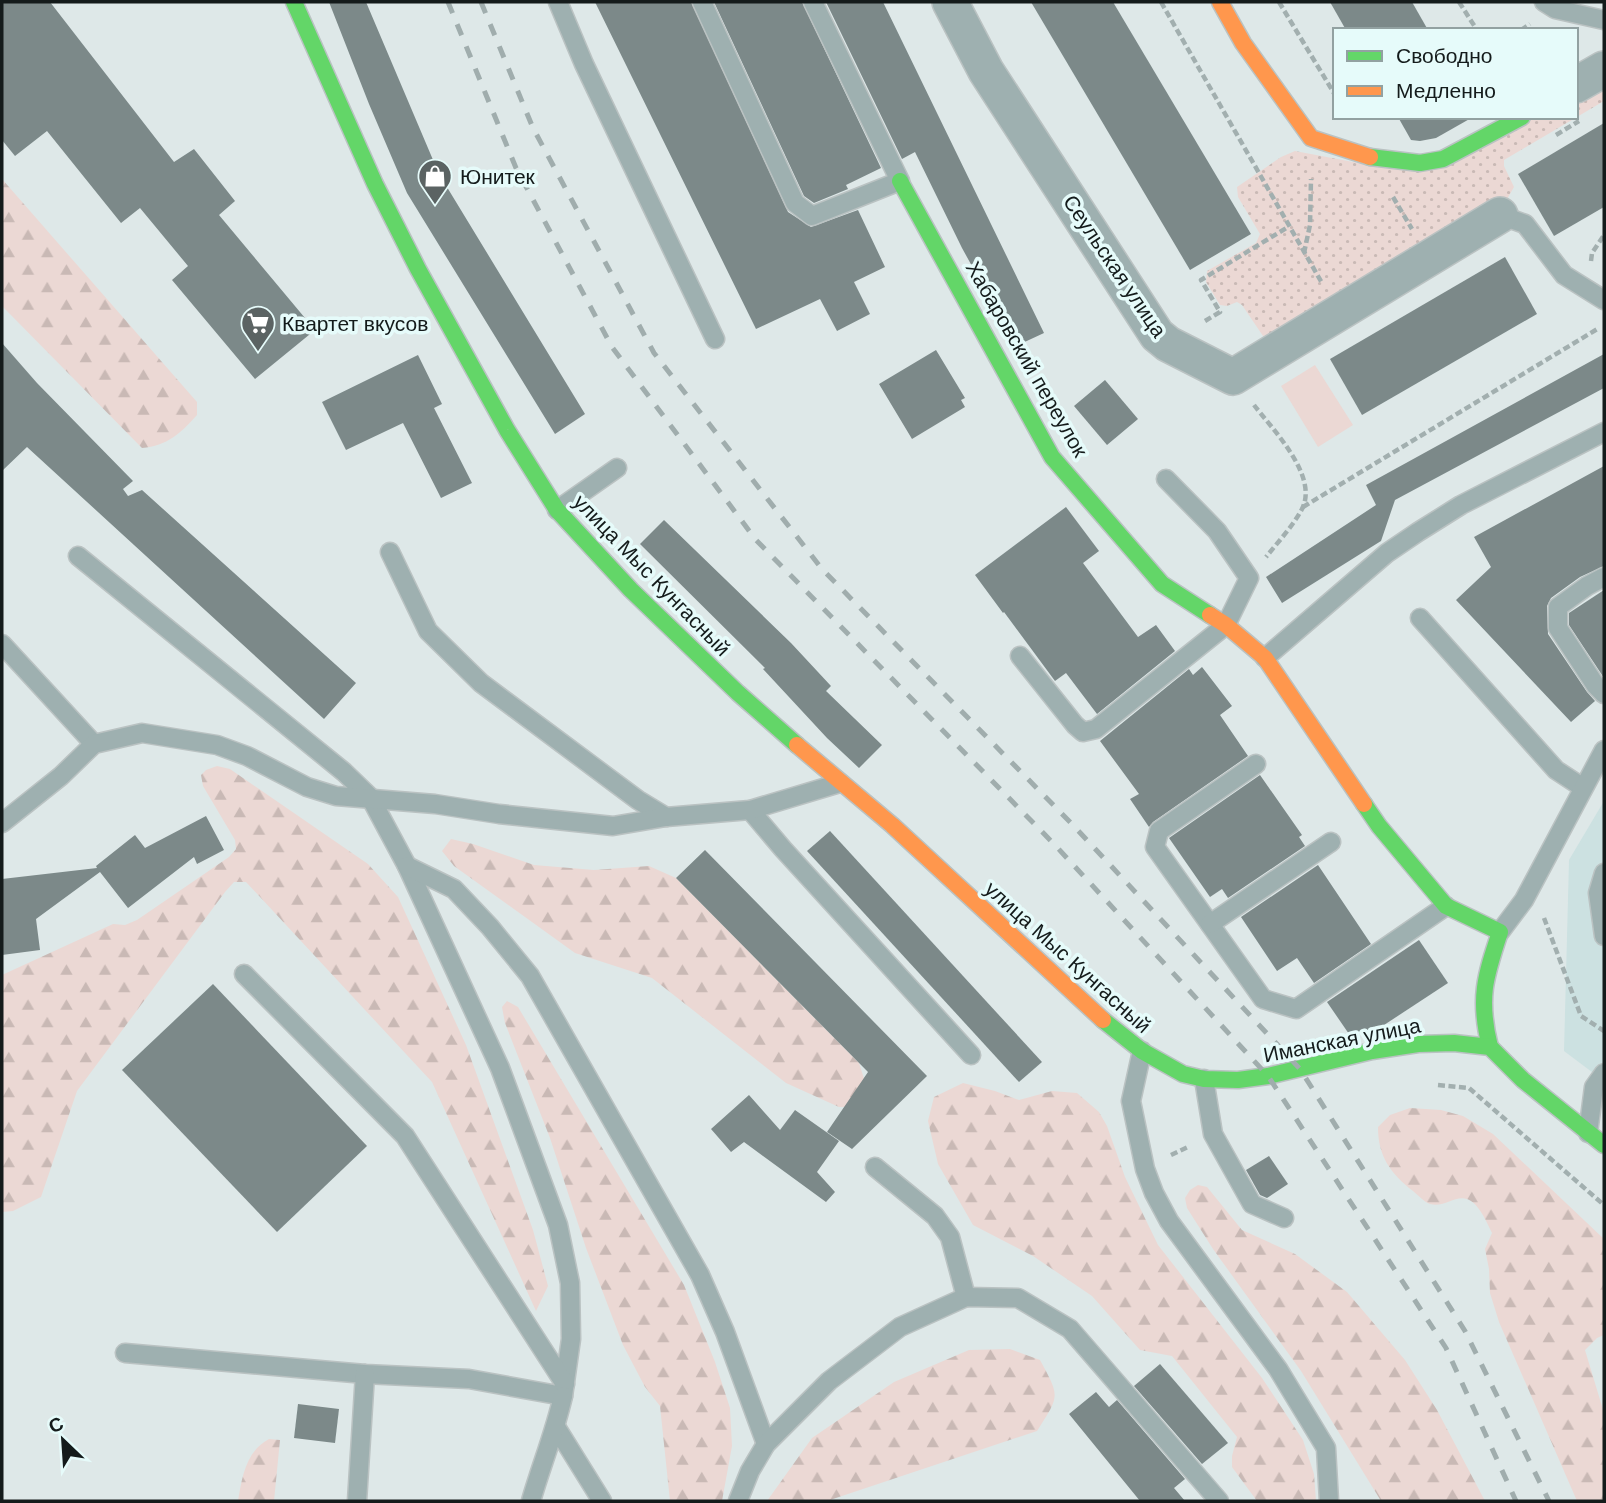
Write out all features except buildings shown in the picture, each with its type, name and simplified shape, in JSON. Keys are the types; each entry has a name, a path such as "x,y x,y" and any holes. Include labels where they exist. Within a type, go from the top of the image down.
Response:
{"street":[{"name":"улица Мыс Кунгасный","path":"294,2 375,184 418,269 507,430 557,510 631,590 738,692 840,783 892,825 1065,987 1142,1051"},
{"name":"Сеульская улица","path":"950,2 986,71 1157,335 1168,344 1233,377"},
{"path":"1220,2 1243,43 1311,138 1366,156 1420,163 1443,159 1518,119"},
{"path":"1578,84 1604,69"},
{"name":"Хабаровский переулок","path":"900,181 1052,457 1162,584 1226,625 1265,658 1379,826 1446,906 1500,932"},
{"path":"1233,377 1500,215"},
{"path":"1500,932 1481,989 1483,1022 1490,1047 1523,1080 1604,1145"},
{"name":"Иманская улица","path":"1142,1051 1183,1074 1204,1079 1238,1080 1268,1076 1372,1051 1418,1044 1454,1043 1490,1047"}],"lane":[{"path":"558,2 584,64 715,339"},
{"path":"702,2 795,203 812,216 900,181"},
{"name":"Хабаровский переулок","path":"813,2 900,181"},
{"path":"1551,4 1604,20"},
{"path":"1500,215 1525,224 1564,275 1604,300"},
{"path":"1265,658 1387,553 1418,532 1461,505 1604,432"},
{"path":"557,510 617,468"},
{"path":"1020,656 1083,732 1096,729 1226,625 1249,578 1217,531 1166,479"},
{"path":"390,552 428,631 481,683 638,800 666,817"},
{"path":"78,556 344,772 370,797 407,866 500,1068 558,1225 570,1283 571,1339 564,1390 556,1427 531,1501"},
{"path":"1604,577 1558,607 1558,628 1604,694"},
{"path":"1420,618 1556,770 1582,788"},
{"path":"2,643 93,744"},
{"path":"2,823 61,776 93,744 142,733 217,745 307,787 336,796 370,797 613,826 666,817 750,810 840,783"},
{"path":"1500,932 1524,900 1604,750"},
{"path":"1256,764 1159,831 1155,847 1263,999 1296,1009 1446,906"},
{"path":"750,810 971,1055"},
{"path":"1210,924 1331,842"},
{"path":"407,866 454,889 490,927 530,976 700,1275 725,1332 766,1444"},
{"path":"1604,873 1598,893 1604,936"},
{"path":"244,974 405,1136 564,1390"},
{"path":"1142,1051 1131,1101 1145,1168 1169,1221 1278,1369 1325,1448 1329,1500"},
{"path":"1588,1133 1594,1087 1604,1073"},
{"path":"1204,1079 1213,1134 1252,1205 1284,1218"},
{"path":"875,1167 935,1216 950,1237 966,1297"},
{"path":"738,1501 750,1471 766,1444 829,1381 900,1326 966,1297 1018,1297 1070,1329 1219,1501"},
{"path":"125,1353 365,1374 469,1379 564,1390"},
{"path":"357,1501 365,1374"},
{"path":"556,1427 602,1501"}],"path":[{"path":"1161,2 1304,254 1310,225 1311,138"},
{"path":"1279,2 1333,92"},
{"path":"1459,2 1476,28"},
{"path":"1220,312 1201,280 1288,228"},
{"path":"1249,578 1303,507 1604,325"},
{"path":"1233,377 1296,460 1306,486 1303,507"},
{"path":"1531,886 1581,1016 1604,1031"},
{"path":"1433,1084 1469,1088 1604,1205"},
{"path":"1145,1168 1213,1134"}],"shaded area":[{"path":"1604,801 1604,1081 1564,1051 1569,860"}],"green space":[{"path":"1604,78 1604,101 1578,116 1578,93"},
{"path":"1531,119 1573,119 1504,160 1514,187 1506,201 1295,327 1263,336 1242,305 1237,302 1227,306 1220,305 1206,282 1207,271 1256,243 1260,234 1238,197 1237,187 1281,157 1295,151 1390,169"},
{"path":"2,179 197,402 197,415 173,438 159,445 142,448 2,306"},
{"path":"1315,365 1353,425 1318,447 1281,386"},
{"path":"217,766 230,769 368,864 398,897 466,1045 533,1230 548,1286 536,1311 432,1082 246,882 234,882 225,892 77,1091 41,1197 13,1211 2,1212 2,975 113,924 125,925 137,920 229,857 236,849 235,840 203,786 201,775"},
{"path":"451,839 534,865 594,870 649,866 676,878 859,1063 867,1088 857,1107 839,1107 786,1083 652,978 575,953 454,866 442,851"},
{"path":"507,1001 518,1007 684,1285 730,1408 732,1446 722,1501 670,1501 660,1406 645,1387 623,1345 586,1248 550,1138 505,1023 502,1007"},
{"path":"963,1083 1019,1100 1052,1091 1077,1093 1099,1112 1107,1126 1125,1177 1158,1245 1262,1378 1303,1440 1314,1474 1316,1501 1257,1501 1232,1467 1237,1437 1172,1356 1140,1350 1092,1296 1033,1256 973,1225 938,1164 928,1121 934,1097"},
{"path":"1410,1108 1441,1110 1463,1116 1493,1134 1604,1239 1604,1335 1585,1350 1604,1413 1604,1501 1577,1501 1499,1322 1490,1293 1485,1249 1492,1233 1482,1214 1471,1201 1463,1198 1435,1205 1428,1203 1398,1177 1383,1155 1378,1127 1390,1115"},
{"path":"1198,1185 1207,1187 1242,1230 1295,1254 1347,1292 1405,1360 1437,1410 1485,1501 1381,1501 1301,1371 1213,1249 1187,1208 1185,1198 1190,1190"},
{"path":"1010,1349 1040,1360 1054,1389 1055,1396 1050,1410 1037,1431 827,1501 767,1501 812,1438 894,1382 969,1350"},
{"path":"269,1439 280,1440 274,1501 238,1501 250,1458 261,1444"}],"railway":[{"path":"448,2 516,168 612,347 756,540 1054,844 1268,1076 1446,1348 1516,1501"},
{"path":"481,2 533,128 654,353 822,569 1072,824 1300,1069 1465,1331 1549,1501"}],"traffic: fast":[{"path":"294,2 375,184 418,269 507,430 557,510 631,590 738,693 797,745"},
{"path":"1370,157 1420,163 1443,159 1518,119"},
{"path":"900,181 1052,457 1162,584 1210,615"},
{"path":"1364,804 1446,906 1500,932 1485,988 1484,1015 1490,1047"},
{"path":"1103,1020 1142,1051 1183,1074 1204,1079 1238,1080 1268,1076 1372,1051 1418,1044 1454,1043 1490,1047 1523,1080 1604,1145"}],"traffic: slow":[{"path":"1220,2 1243,43 1311,138 1370,157"},
{"path":"1210,615 1265,658 1364,804"},
{"path":"797,745 892,825 1103,1020"}],"place":[{"name":"Юнитек","path":"435,206"},
{"name":"Квартет вкусов","path":"258,353"}]}
